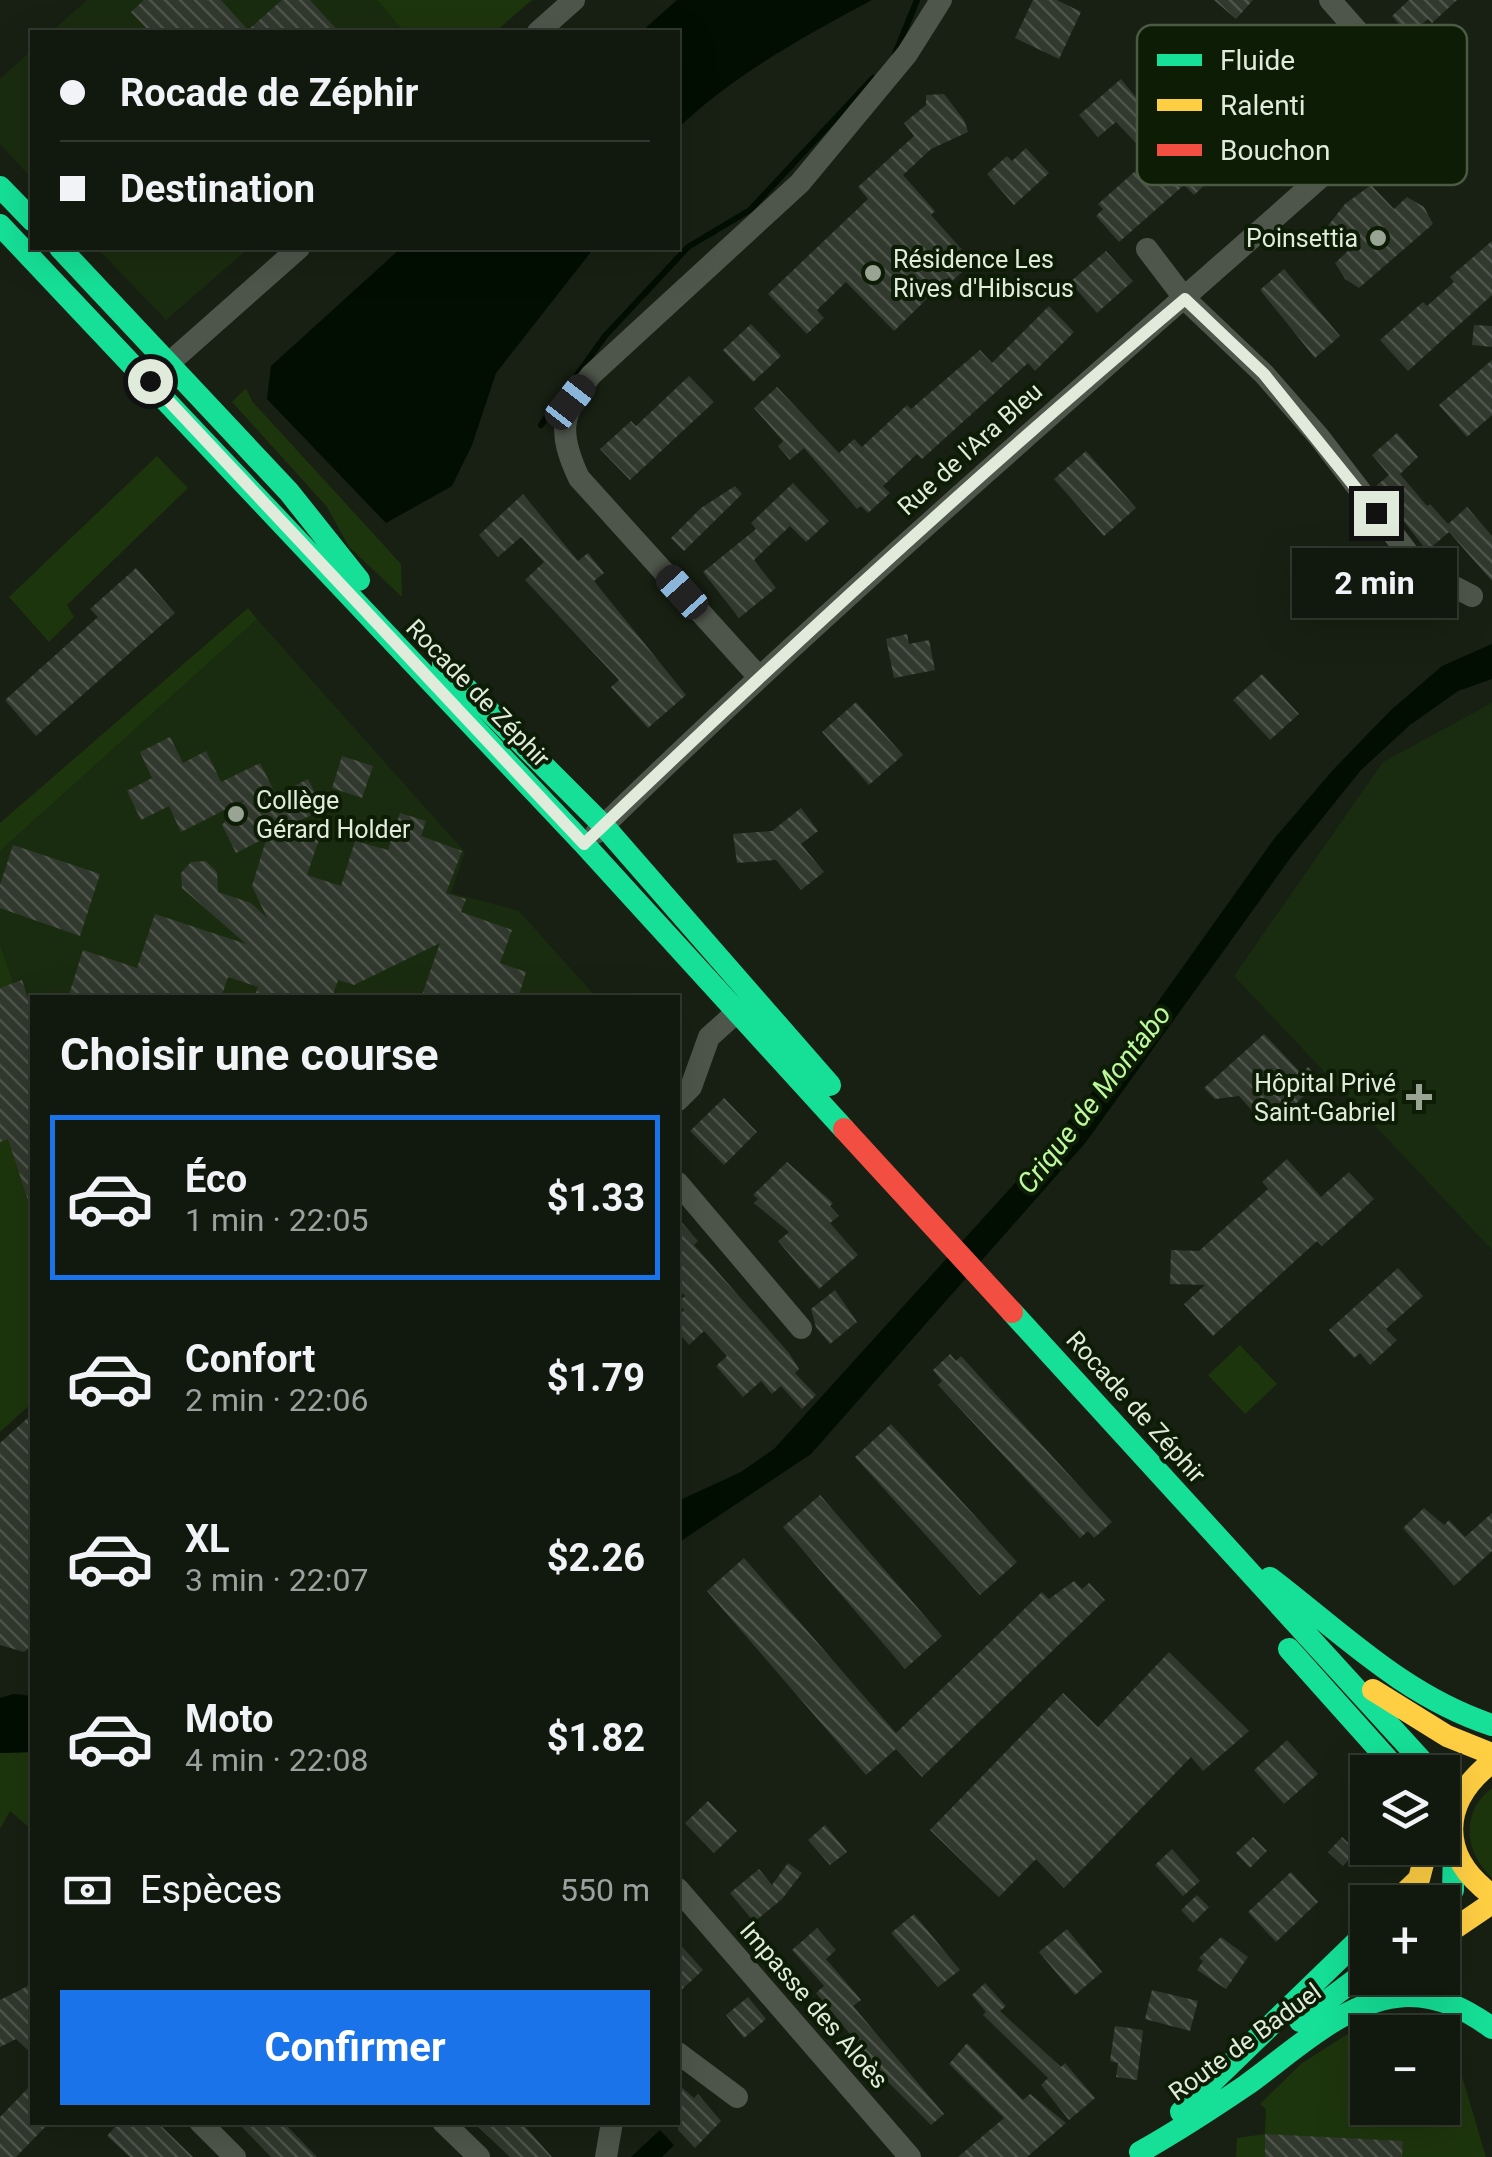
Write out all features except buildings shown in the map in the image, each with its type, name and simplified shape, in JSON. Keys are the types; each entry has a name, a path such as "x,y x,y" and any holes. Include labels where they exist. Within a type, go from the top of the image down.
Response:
{"main road":[{"path":"0,186 30,218"},
{"name":"Rocade de Zéphir","path":"0,225 584,844 730,1021 949,1242 1316,1650 1416,1755"},
{"name":"Rocade de Zéphir","path":"62,250 300,504 350,571 604,825 836,1092 912,1204"},
{"path":"1217,1540 1308,1605 1355,1652 1465,1718 1492,1725"},
{"path":"1217,1540 1233,1574 1280,1638 1383,1755"},
{"name":"Rocade de Zéphir","path":"1316,1650 1426,1724 1492,1754"},
{"path":"1460,1796 1464,1786 1492,1762"},
{"path":"1460,1864 1464,1872 1492,1895"},
{"path":"1460,1925 1492,1903"},
{"path":"1137,2154 1350,1948"},
{"name":"Route de Baduel","path":"1137,2154 1350,1984"},
{"name":"Route de Baduel","path":"1137,2154 1358,1995"},
{"path":"1137,2154 1193,2123 1333,2024 1376,2002 1432,1997 1454,2003 1492,2028"}],"street":[{"path":"540,30 574,0"},
{"path":"759,677 579,478 566,451 564,429 570,402 591,375 800,184 908,54 941,0"},
{"name":"Rue de l'Ara Bleu","path":"1330,0 1352,25"},
{"name":"Rue de l'Ara Bleu","path":"584,844 759,677 1310,185"},
{"path":"1147,249 1185,299 1264,374 1308,424 1411,557 1433,576 1472,596"},
{"path":"150,381 297,250"},
{"path":"680,1098 691,1086 709,1038 754,996"},
{"path":"680,1185 801,1328"},
{"name":"Impasse des Aloès","path":"680,1891 910,2157"},
{"path":"680,2054 737,2096"},
{"path":"203,2125 235,2157"},
{"path":"445,2125 479,2157"}],"shaded area":[{"path":"87,0 377,0 402,30 53,30"},
{"path":"377,0 532,0 497,30 402,30"},
{"path":"30,52 30,177 0,144 0,79"},
{"path":"99,250 247,250 166,320"},
{"path":"246,388 252,401 401,564 402,597 349,547 327,507 232,402"},
{"path":"157,456 188,488 67,605 74,617 49,642 9,597"},
{"path":"248,608 257,619 0,851 0,823"},
{"name":"Collège Gérard Holder","path":"257,619 465,852 451,893 519,911 594,995 30,995 30,1005 22,981 13,984 0,944 0,851"},
{"name":"Hôpital Privé Saint-Gabriel","path":"1492,703 1492,1250 1234,976 1383,762"},
{"path":"0,944 13,983 22,980 30,1005 30,1405 0,1432"},
{"path":"1240,1345 1277,1384 1245,1414 1208,1375"},
{"path":"30,1752 30,1828 10,1811 0,1829 0,1753"},
{"path":"1492,1788 1492,1878 1471,1845 1470,1821 1481,1798"},
{"path":"1350,2033 1350,2125 1460,2125 1460,2070 1486,2157 1236,2157 1237,2138 1265,2134 1266,2109 1260,2104 1302,2063"}],"water":[{"path":"677,0 872,0 746,74 680,126 680,30 643,30"},
{"path":"399,250 592,250 496,373 472,445 452,486 386,523 267,399 271,366"},
{"name":"Crique de Montabo","path":"1492,644 1492,679 1458,691 1410,725 1361,770 1291,857 1086,1142 811,1454 680,1542 680,1500 741,1472 774,1449 1035,1161 1103,1079 1274,839 1390,711 1442,666"},
{"path":"30,1696 30,1752 0,1753 0,1698"},
{"path":"660,2130 674,2145 662,2157 631,2157"}],"waterway":[{"path":"895,54 917,0"},
{"path":"541,425 605,336 688,247 750,210 873,78"}],"traffic: fast":[{"path":"0,187 30,218"},
{"path":"0,225 584,844 844,1129"},
{"path":"62,250 289,492 359,580"},
{"path":"443,665 603,825 830,1085"},
{"path":"1012,1312 1416,1755"},
{"path":"1270,1578 1402,1680 1430,1698 1492,1725"},
{"path":"1289,1649 1384,1755"},
{"path":"1453,1885 1454,1865"},
{"path":"1181,2112 1350,1948"},
{"path":"1300,2021 1350,1984"},
{"path":"1140,2152 1245,2086 1320,2030 1383,1999 1430,1998 1463,2010 1492,2028"}],"traffic: slow":[{"path":"1373,1690 1447,1736 1492,1754"},
{"path":"1492,1762 1462,1794 1452,1829 1462,1863 1492,1895"},
{"path":"1413,1885 1423,1865"},
{"path":"1460,1925 1492,1903"}],"traffic: jam":[{"path":"844,1129 1012,1312"}],"place":[{"name":"Poinsettia","path":"1378,238"},
{"name":"Résidence Les Rives d'Hibiscus","path":"873,273"},
{"name":"Collège Gérard Holder","path":"236,814"},
{"name":"Hôpital Privé Saint-Gabriel","path":"1419,1097"}],"route":[{"path":"150,381 304,551 584,844 759,677 1071,395 1185,299 1264,374 1319,436 1376,513"}]}
